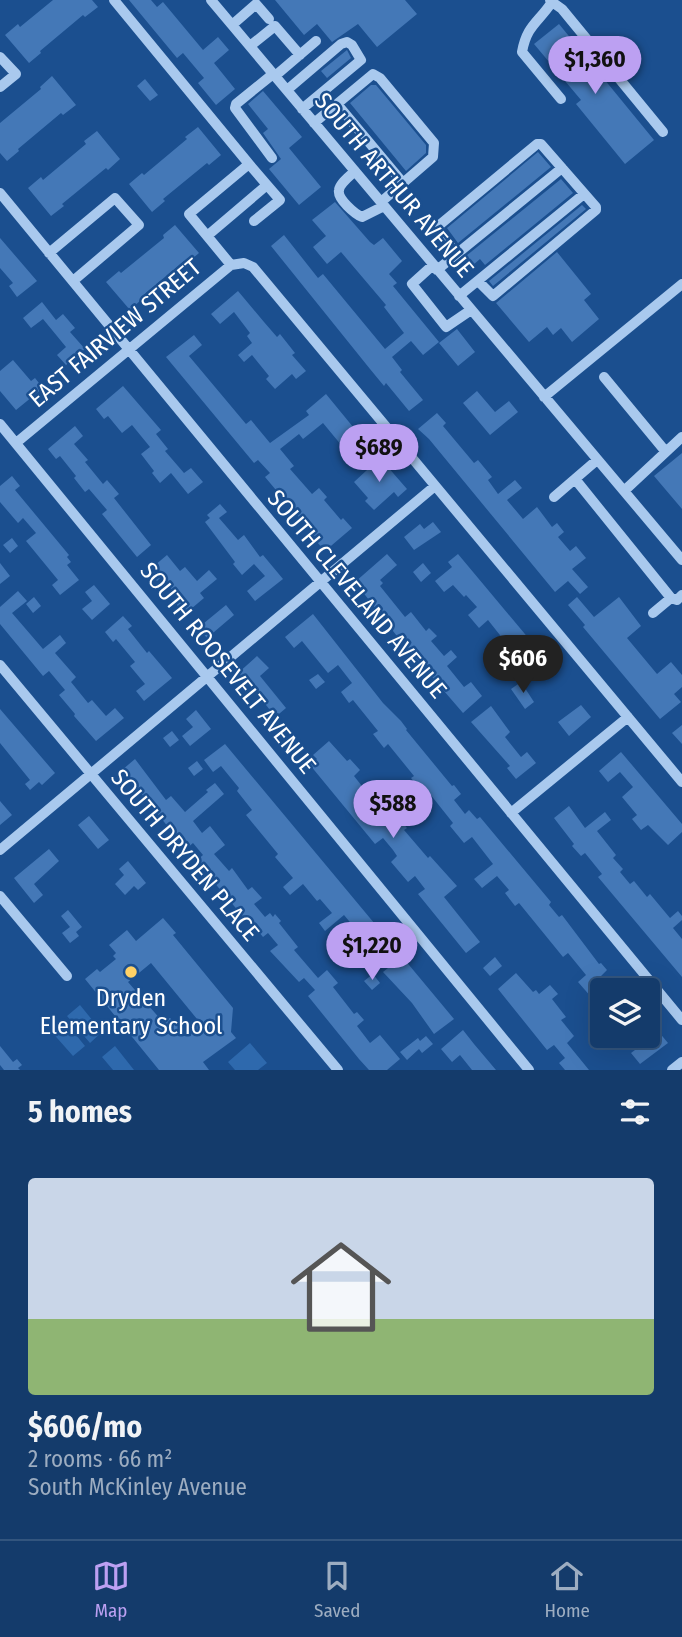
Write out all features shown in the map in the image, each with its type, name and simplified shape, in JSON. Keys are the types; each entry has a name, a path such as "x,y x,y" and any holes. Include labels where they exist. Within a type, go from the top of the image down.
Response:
{"street":[{"path":"114,0 279,200 254,221"},
{"name":"SOUTH ARTHUR AVENUE","path":"211,0 682,560"},
{"path":"561,99 522,52 525,36 551,1 562,9 663,132"},
{"path":"232,25 256,4 269,19"},
{"path":"250,46 275,26 300,55"},
{"path":"272,158 235,108 236,104 316,41"},
{"path":"287,90 341,44 347,42 352,46 361,60 302,109"},
{"path":"0,57 16,74 0,87"},
{"path":"314,123 373,74 380,78 434,143 433,157 383,204 362,217 356,214 339,194 342,184 355,171"},
{"path":"337,104 403,183"},
{"path":"456,254 437,227 537,144 541,144 596,207 596,211 497,293 491,296 478,281"},
{"path":"231,265 189,214 249,164"},
{"path":"471,310 446,327 412,284 456,254 562,168"},
{"path":"207,236 267,186"},
{"name":"SOUTH CLEVELAND AVENUE","path":"0,193 682,1020"},
{"path":"459,296 584,194"},
{"path":"50,253 115,198 139,225 73,281"},
{"name":"EAST FAIRVIEW STREET","path":"16,443 231,265 244,263 253,267 435,486"},
{"path":"544,397 682,284"},
{"path":"604,377 666,452"},
{"name":"SOUTH ROOSEVELT AVENUE","path":"0,424 529,1070"},
{"path":"624,491 682,437"},
{"path":"554,497 597,460"},
{"path":"575,479 677,597 653,613"},
{"path":"0,850 435,486 682,782"},
{"name":"SOUTH DRYDEN PLACE","path":"0,665 338,1070"},
{"path":"511,813 628,717"},
{"path":"0,896 67,976"},
{"path":"672,1070 682,1062"}],"shaded area":[{"path":"80,1005 102,1032 90,1043 67,1016"},
{"path":"63,1019 85,1046 73,1056 50,1030"},
{"path":"250,1043 267,1063 258,1070 235,1070 228,1062"},
{"path":"115,1046 134,1070 113,1070 102,1057"}],"building":[{"path":"53,0 92,0 98,7 85,17 83,15 29,63 5,35 18,24 20,27"},
{"path":"129,0 151,0 157,7 163,2 203,50 218,37 229,50 214,63 235,89 216,105 198,83 204,78 183,53 177,58"},
{"path":"275,0 405,0 417,14 377,47 358,24 332,42 317,24 304,35"},
{"path":"559,24 654,140 625,164 576,104 581,100 534,44"},
{"path":"347,50 351,58 327,78 321,71"},
{"path":"52,76 76,105 63,115 61,113 7,161 0,153 0,123 41,89"},
{"path":"145,79 158,95 150,101 137,86"},
{"path":"371,85 376,85 426,145 426,153 406,171 350,103"},
{"path":"263,91 302,137 289,148 321,187 299,205 269,169 281,159 263,133 268,129 248,104"},
{"path":"198,127 221,155 163,199 165,201 152,212 129,184 142,173 144,175"},
{"path":"97,131 120,159 62,204 64,206 51,216 28,188 41,177 43,180 86,144 84,141"},
{"path":"538,152 551,167 458,243 447,228"},
{"path":"561,179 573,193 485,265 480,259 466,271 459,263 466,256"},
{"path":"335,202 370,242 374,245 383,238 402,261 389,274 397,283 393,286 439,342 423,355 411,341 392,357 402,370 400,372 423,400 409,411 386,383 384,386 271,246 284,235 318,278 323,274 385,349 404,333 384,307 386,305 341,252 327,264 313,247 326,236 312,220"},
{"path":"582,205 586,209 493,286 489,281"},
{"path":"175,225 199,253 186,264 184,261 141,297 130,310 106,282 164,238 163,235"},
{"path":"0,238 37,281 17,297 9,286 13,283 0,268"},
{"path":"557,252 591,294 584,300 599,319 572,342 561,328 553,335 547,327 529,342 496,303"},
{"path":"238,291 277,337 280,334 295,353 292,355 306,371 296,379 292,374 275,389 266,379 269,376 252,355 244,362 238,355 252,343 247,336 250,333 234,312 220,324 211,314"},
{"path":"42,302 56,320 63,314 75,328 70,332 85,349 66,365 57,355 66,347 43,319 31,328 23,318"},
{"path":"457,329 475,352 458,366 439,343"},
{"path":"194,335 202,345 189,356 246,424 251,420 270,443 309,415 306,411 326,394 358,433 342,446 323,423 303,439 299,434 280,449 294,466 290,469 312,494 319,488 327,497 324,500 341,520 343,518 352,528 325,551 265,477 270,473 258,460 254,463 166,357"},
{"path":"13,360 31,381 35,378 43,388 16,410 0,391 0,371"},
{"path":"123,386 161,430 156,434 168,449 165,451 184,473 191,468 203,482 188,494 171,473 160,483 141,454 150,447 132,425 122,433 108,416 104,419 96,409"},
{"path":"477,391 495,412 509,401 518,412 490,435 463,403"},
{"path":"437,413 446,423 443,426 474,463 478,460 492,477 488,480 498,494 515,480 522,488 507,500 523,519 537,507 552,527 557,523 564,532 558,537 570,551 576,546 586,558 572,569 588,587 580,594 568,581 555,592 418,429"},
{"path":"75,426 83,436 74,444 88,460 85,462 103,484 107,480 119,494 114,498 151,545 137,557 102,514 107,510 89,489 85,492 60,456 56,459 48,449"},
{"path":"682,453 682,509 654,476"},
{"path":"380,458 407,489 398,497 394,492 374,510 354,482"},
{"path":"12,476 20,486 15,490 69,555 67,557 71,562 67,565 79,580 60,595 52,585 58,580 26,541 36,533 23,518 18,523 0,502 0,486"},
{"path":"220,504 227,512 219,518 238,540 244,535 260,557 263,555 283,579 255,601 247,591 265,576 254,564 242,575 205,522 210,518 207,515"},
{"path":"433,522 441,532 414,550 404,537 420,524 424,529"},
{"path":"12,538 18,546 10,553 3,545"},
{"path":"387,554 397,565 380,580 383,583 380,586 405,617 411,612 426,631 429,628 437,636 431,641 444,656 451,650 457,657 447,666 464,687 471,682 482,696 463,713 400,640 355,582"},
{"path":"458,554 550,664 529,680 517,665 502,678 495,670 510,657 502,648 507,644 488,620 479,628 468,615 477,607 466,595 464,597 453,585 444,592 435,581 452,567 448,562"},
{"path":"167,555 180,571 185,567 197,581 209,570 217,579 200,593 204,598 185,614 176,604 181,600 161,577 157,581 148,571"},
{"path":"0,563 10,576 0,584"},
{"path":"423,563 431,573 421,582 413,572"},
{"path":"94,585 110,604 92,620 82,609 92,601 85,592"},
{"path":"18,591 27,601 12,613 43,649 60,635 66,643 55,653 76,677 71,682 88,703 92,700 106,716 115,708 124,718 96,741 59,695 65,690 49,671 43,676 0,624 0,607"},
{"path":"34,597 41,606 33,613 26,604"},
{"path":"577,597 594,617 619,597 641,626 627,638 657,674 671,662 682,675 682,687 674,694 681,702 660,719 583,627 585,625 568,605"},
{"path":"226,605 234,615 207,638 198,628"},
{"path":"313,614 383,703 461,794 454,800 465,814 469,810 477,819 480,817 551,902 549,905 559,917 562,915 599,964 607,970 601,976 603,978 590,978 590,996 578,982 586,975 568,953 563,957 519,903 515,906 505,893 509,890 497,876 482,888 474,879 493,864 472,837 464,843 450,826 453,823 426,789 422,792 411,778 414,776 388,744 384,748 373,734 378,731 353,700 349,703 341,692 352,683 338,665 328,673 302,641 294,648 285,637"},
{"path":"123,616 132,626 128,629 172,678 144,701 136,691 145,684 130,666 135,662 116,639 113,642 105,632"},
{"path":"257,656 269,668 260,676 286,708 273,719 267,712 270,710 250,685 237,674"},
{"path":"318,674 325,682 316,689 309,680"},
{"path":"521,682 534,702 525,709 511,689"},
{"path":"581,705 591,717 569,736 558,722"},
{"path":"491,706 510,732 505,737 521,757 527,752 536,763 516,779 507,768 510,766 471,722"},
{"path":"0,709 55,773 42,785 39,782 30,790 25,784 30,780 0,743"},
{"path":"196,710 211,729 190,746 182,736 193,727 186,719"},
{"path":"682,725 682,744 672,733"},
{"path":"172,731 179,740 170,747 163,738"},
{"path":"329,741 347,761 350,759 360,770 354,776 373,800 376,798 394,820 398,817 407,828 404,830 457,886 444,897 480,942 466,953 418,894 425,889 415,876 408,882 391,862 397,856 383,838 375,844 310,765 317,759 313,755"},
{"path":"225,744 454,1019 434,1034 412,1003 383,972 388,968 344,915 325,931 319,923 332,913 320,899 317,901 303,884 290,895 283,887 293,878 275,857 278,854 246,815 252,810 237,791 239,788 221,766 213,772 204,760"},
{"path":"621,752 682,824 682,832 668,845 648,825 641,830 632,819 637,815 622,797 633,787 620,772 608,782 599,771"},
{"path":"135,759 166,800 171,796 185,812 215,783 224,794 193,821 202,833 210,826 225,845 214,854 229,871 232,868 248,890 252,887 262,898 254,904 265,917 270,913 273,917 275,914 298,947 294,950 318,978 327,970 338,983 333,987 354,1014 357,1012 364,1020 357,1026 370,1043 380,1035 400,1059 387,1070 369,1070 308,996 315,990 304,978 299,982 270,951 278,945 268,933 263,937 252,924 251,926 196,861 203,855 193,843 186,849 122,770"},
{"path":"197,761 203,769 194,776 188,768"},
{"path":"0,801 12,815 0,825"},
{"path":"569,806 585,828 605,812 611,820 597,831 616,855 613,858 623,869 620,872 630,884 634,881 647,897 650,894 670,918 678,911 682,916 682,920 673,928 682,939 682,977 598,877 602,874 585,853 581,856 572,846 574,844 554,818"},
{"path":"89,816 109,840 98,849 78,825"},
{"path":"49,849 59,861 34,884 43,895 34,903 14,878"},
{"path":"128,861 146,883 138,890 134,886 125,895 115,884 124,875 119,869"},
{"path":"68,910 82,927 76,932 79,936 70,943 62,933 70,927 61,916"},
{"path":"163,918 176,933 173,935 233,1008 231,1032 236,1038 203,1062 209,1070 159,1070 85,979 97,969 100,972 116,959 113,956 116,953 109,945 127,930 136,941","holes":["151,963 197,1019 180,1027 170,1018 162,1021 128,982"]},
{"path":"495,957 502,966 490,976 483,968"},
{"path":"516,973 533,992 536,990 539,994 550,985 558,994 552,999 566,1017 561,1020 574,1036 567,1043 589,1070 565,1070 559,1063 565,1058 554,1045 547,1050 498,989"},
{"path":"373,974 380,983 372,990 364,981"},
{"path":"463,1030 496,1070 472,1070 460,1055 452,1062 441,1049"},
{"path":"660,1033 668,1043 640,1064 631,1053 635,1050 633,1048 660,1048"},
{"path":"426,1036 433,1044 422,1053 419,1049 407,1060 400,1052 418,1038 420,1041"},
{"path":"0,1046 13,1062 17,1059 22,1065 18,1068 20,1070 4,1070 0,1065"}],"place":[{"name":"Dryden Elementary School","path":"131,972"}]}
